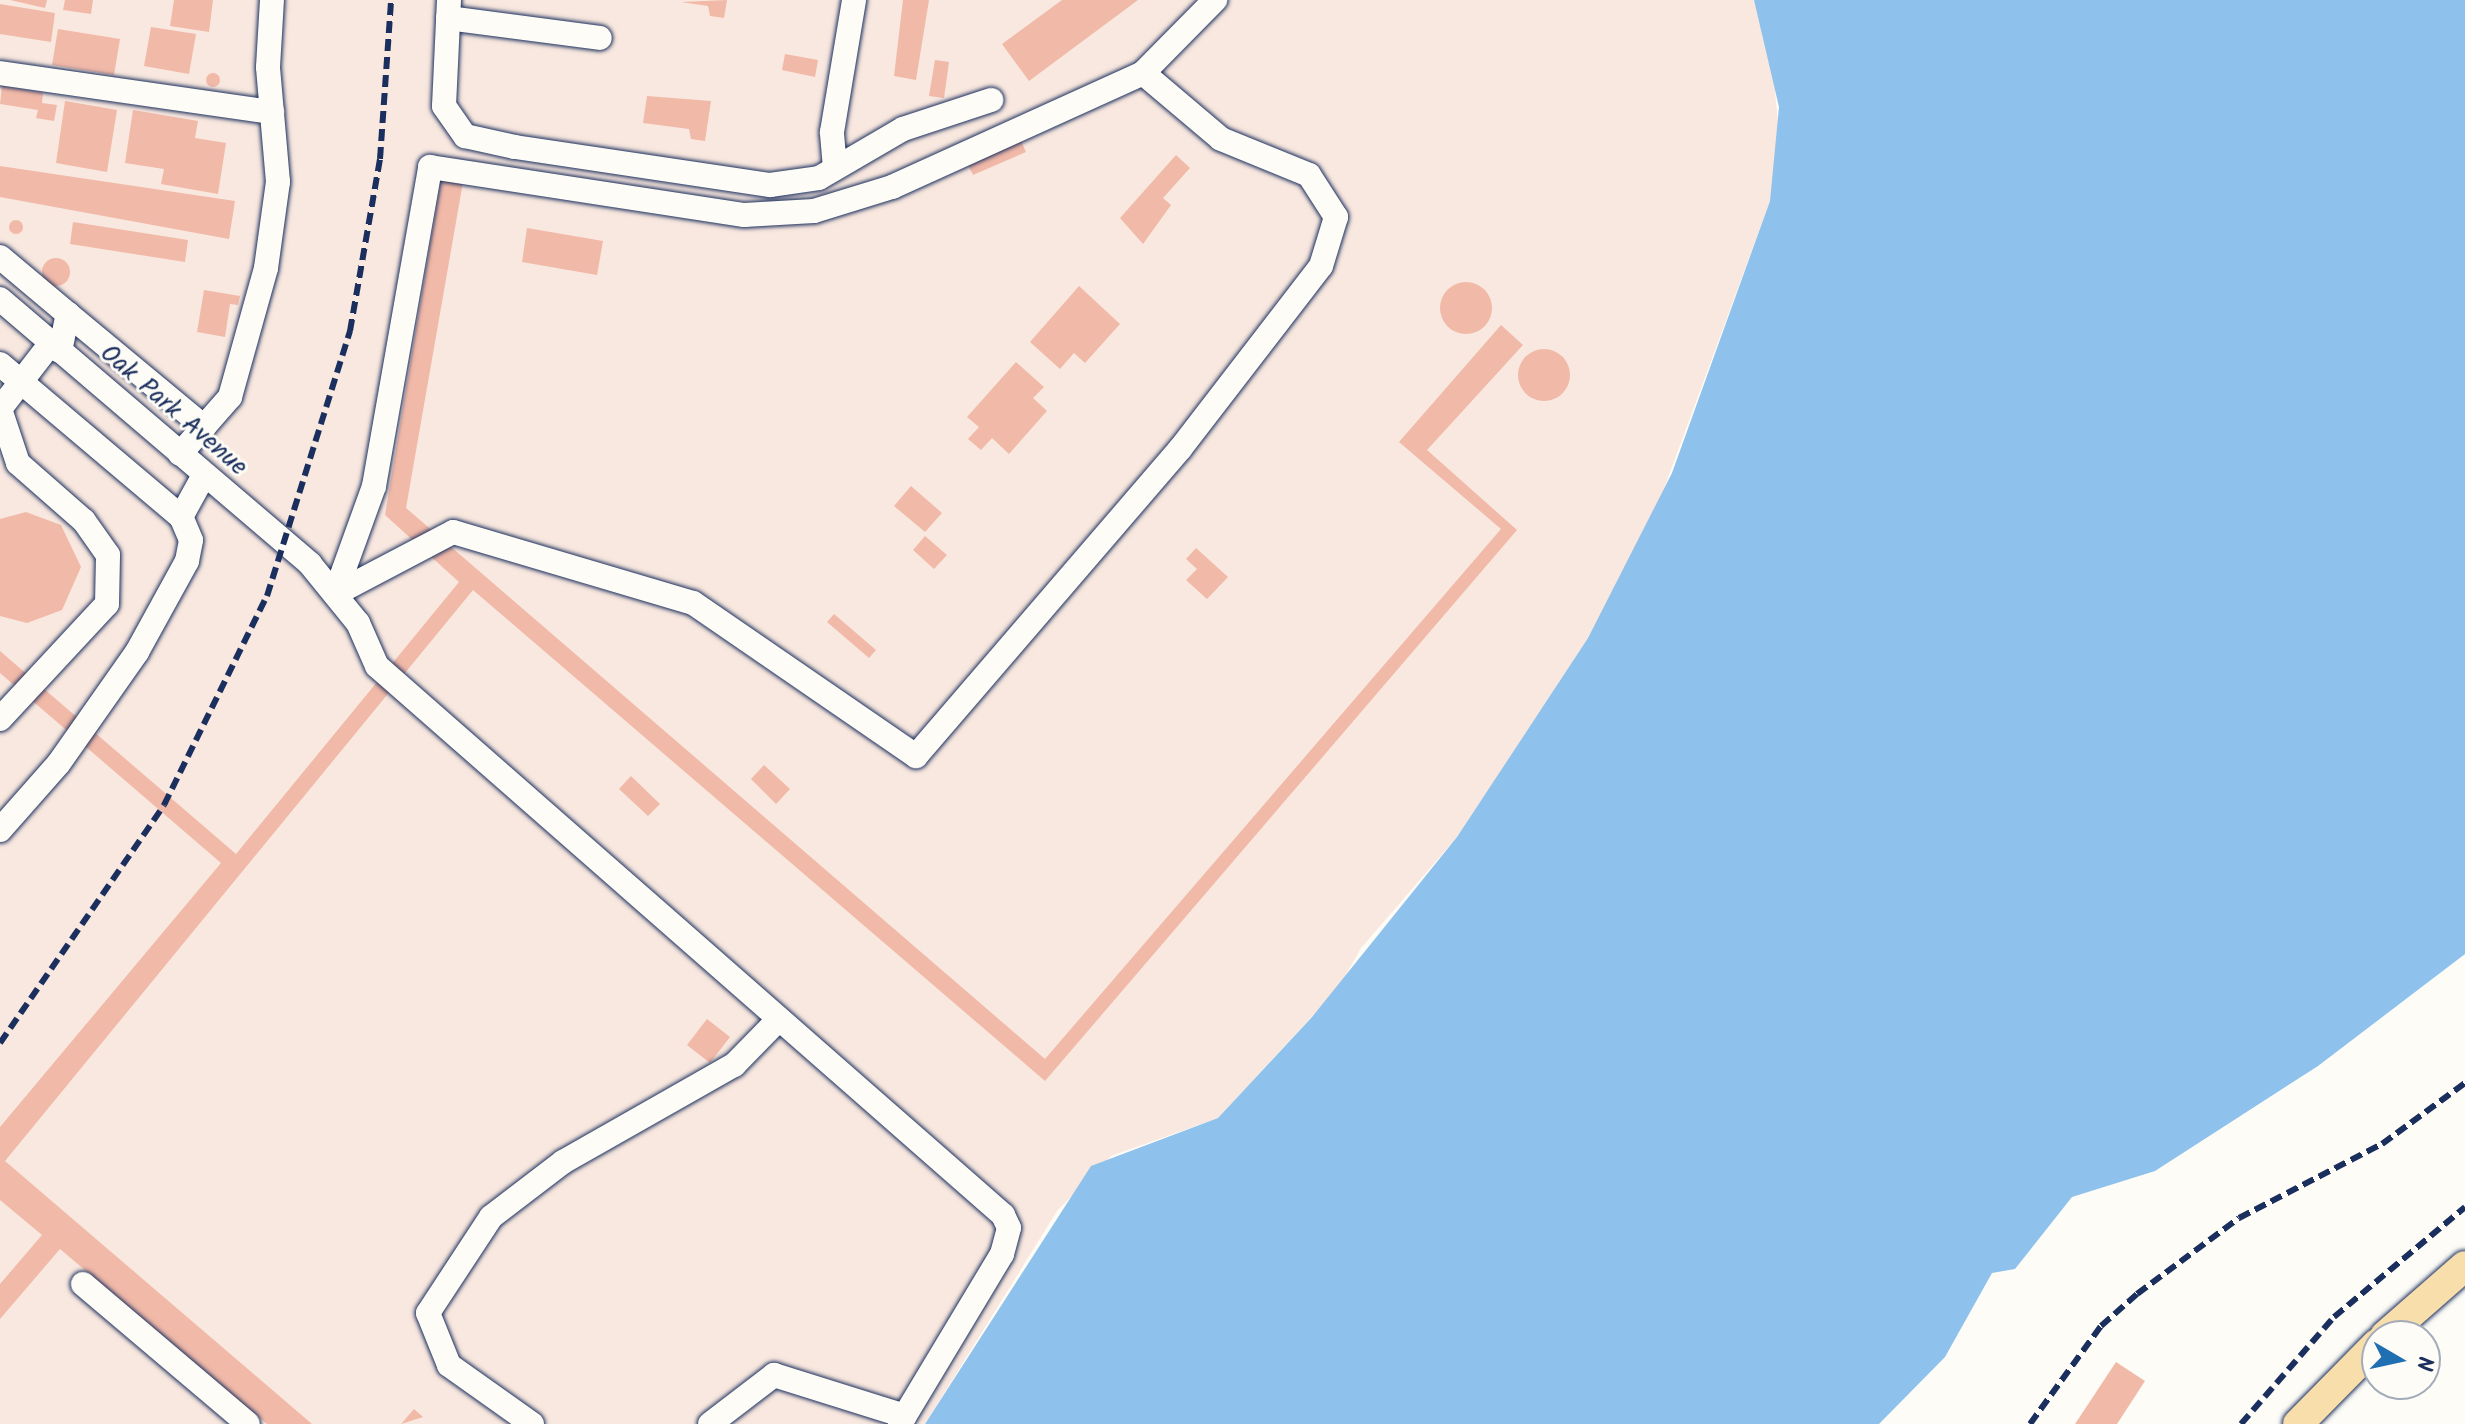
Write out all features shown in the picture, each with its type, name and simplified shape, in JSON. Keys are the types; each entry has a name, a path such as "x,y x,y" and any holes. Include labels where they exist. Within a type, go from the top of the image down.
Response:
{"main road":[{"path":"2403,1320 2465,1266"},
{"path":"2298,1424 2361,1360"}],"street":[{"path":"180,454 230,397 266,268 278,182 272,112 272,0"},
{"path":"835,168 832,132 854,0"},
{"path":"335,594 374,486 430,167 744,215 814,211 892,187 1143,73 1215,0"},
{"path":"600,38 448,9 444,106 465,136 770,185 835,168 903,129 991,100"},
{"path":"0,73 272,112"},
{"path":"335,594 453,532 693,603 916,756 1180,449 1321,266 1336,217 1309,175 1221,139 1143,73"},
{"path":"0,257 204,427"},
{"name":"Oak Park Avenue","path":"0,299 310,564 335,594 377,666 1003,1215 1009,1228 1002,1254 903,1420"},
{"path":"0,719 107,604 105,550 84,521 18,463 0,410 56,347 68,314"},
{"path":"0,364 181,517 191,540 187,561 137,652 59,763 0,830"},
{"path":"181,517 204,475"},
{"path":"532,1424 449,1365 428,1313 491,1217 563,1162 734,1065 779,1019"},
{"path":"83,1284 248,1424"},
{"path":"710,1424 774,1375 903,1420"}],"shaded area":[{"path":"0,0 1754,0 1772,57 1780,146 1770,201 1655,513 1588,638 1457,837 1361,948 1339,987 1218,1118 1111,1156 1057,1211 925,1424 0,1424"}],"water":[{"path":"1754,0 2465,0 2465,954 2318,1066 2155,1171 2072,1197 2015,1269 1992,1273 1945,1357 1879,1424 925,1424 1091,1166 1218,1118 1312,1017 1457,837 1588,638 1672,473 1770,201 1779,107"}],"building":[{"path":"10,0 47,0 45,8"},
{"path":"65,0 93,0 91,14 63,10"},
{"path":"174,0 213,0 209,32 170,26"},
{"path":"727,0 724,18 710,16 708,6 681,2"},
{"path":"903,0 929,0 916,80 894,76"},
{"path":"1062,0 1138,0 1029,81 1002,44"},
{"path":"0,4 55,13 51,42 0,34"},
{"path":"151,27 196,34 189,74 144,66"},
{"path":"58,29 120,39 114,75 52,65"},
{"path":"785,54 818,60 815,77 782,70"},
{"path":"935,60 949,62 944,98 929,96"},
{"path":"213,73 220,80 213,87 206,80"},
{"path":"2,86 43,93 42,103 57,105 54,121 36,118 38,110 0,104"},
{"path":"647,96 711,101 705,141 691,139 689,129 643,123"},
{"path":"65,101 117,110 107,172 56,163"},
{"path":"133,110 198,121 195,138 226,143 218,194 161,184 164,169 125,163"},
{"path":"1021,141 1026,152 973,175 968,165"},
{"path":"1176,155 1190,168 1163,198 1171,205 1143,244 1120,218"},
{"path":"0,166 235,201 229,239 0,197"},
{"path":"441,180 463,182 406,508 1045,1059 1501,529 1399,442 1501,325 1523,345 1427,450 1517,530 1045,1081 473,590 5,1161 312,1424 267,1424 60,1249 0,1319 0,1284 42,1235 0,1200 0,1127 221,863 0,673 0,651 236,854 459,582 385,515"},
{"path":"16,220 23,227 16,234 9,227"},
{"path":"73,222 188,240 185,262 70,244"},
{"path":"527,228 603,241 597,275 522,262"},
{"path":"56,258 66,262 70,272 66,282 56,286 46,282 42,272 46,262"},
{"path":"1466,282 1484,290 1492,308 1484,326 1466,334 1448,326 1440,308 1448,290"},
{"path":"1079,286 1120,324 1085,363 1074,353 1060,369 1030,342"},
{"path":"204,290 240,296 238,305 230,304 225,337 197,332"},
{"path":"1544,349 1562,357 1570,375 1562,393 1544,401 1526,393 1518,375 1526,357"},
{"path":"1016,362 1044,387 1033,398 1047,411 1009,454 992,438 981,450 968,439 979,427 967,417"},
{"path":"911,486 942,513 925,532 894,506"},
{"path":"26,512 61,525 81,567 62,610 27,623 0,616 0,519"},
{"path":"925,536 947,555 934,569 913,550"},
{"path":"1196,548 1228,577 1207,599 1186,580 1197,569 1186,559"},
{"path":"834,614 876,650 869,658 827,622"},
{"path":"764,765 790,789 776,804 751,779"},
{"path":"631,776 660,804 648,816 619,789"},
{"path":"707,1019 730,1037 710,1063 687,1045"},
{"path":"2116,1362 2145,1381 2117,1424 2075,1424"},
{"path":"414,1409 423,1417 401,1424"}],"railway":[{"path":"0,1043 164,805 267,596 350,331 380,159 391,0"},
{"path":"2030,1424 2101,1326 2137,1294 2239,1218 2382,1144 2465,1083"},
{"path":"2241,1424 2334,1317 2465,1207"}]}
